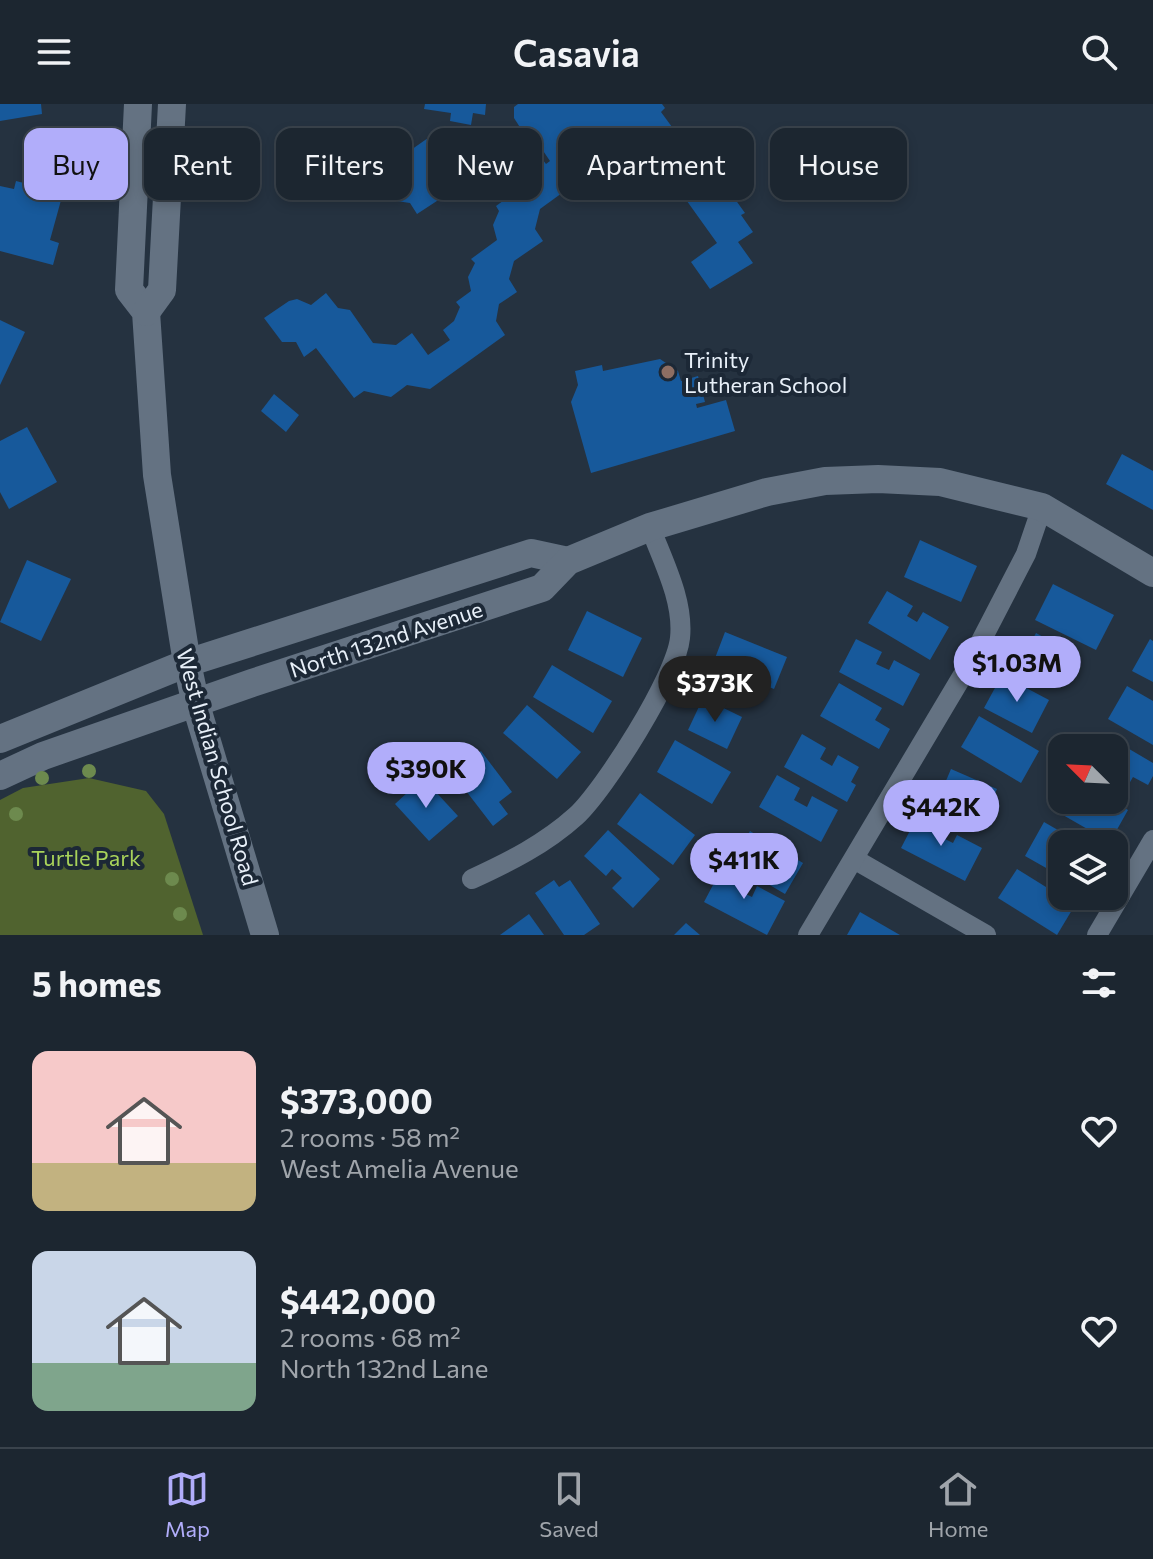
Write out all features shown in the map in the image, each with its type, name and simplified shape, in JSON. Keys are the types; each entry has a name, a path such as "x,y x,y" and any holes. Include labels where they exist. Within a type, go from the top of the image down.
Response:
{"street":[{"name":"West Indian School Road","path":"138,104 129,290 146,312 157,475 196,705 265,935"},
{"name":"West Indian School Road","path":"146,312 162,290 172,104"},
{"name":"North 132nd Avenue","path":"0,776 43,756 542,588 568,561 650,527 767,492 825,481 916,479 1042,507 1153,573"},
{"path":"808,935 992,622 1026,554 1042,507"},
{"path":"472,879 542,843 578,815 632,739 661,688 677,652 680,625 669,576 650,527"},
{"name":"North 132nd Avenue","path":"0,739 187,663 531,553 568,561"},
{"path":"1097,935 1153,840"},
{"path":"854,859 986,935"}],"green space":[{"name":"Turtle Park","path":"89,778 146,791 164,814 203,935 0,935 0,800 23,788"}],"building":[{"path":"0,104 41,104 42,114 0,121"},
{"path":"425,104 486,104 485,115 473,113 471,125 450,121 451,113 424,109"},
{"path":"518,104 662,104 665,108 661,112 672,127 558,128 558,196 540,209 535,229 543,241 514,261 509,279 517,292 499,304 496,321 505,335 430,389 407,385 391,397 364,391 354,398 316,348 304,357 296,342 282,342 264,318 289,301 297,299 311,305 326,293 338,308 350,310 373,343 396,345 412,333 428,355 450,340 443,330 454,321 460,307 456,302 471,291 468,277 475,263 471,259 497,240 493,225 499,211 496,206 504,200 542,200 542,159 546,164 550,161 542,149 542,128 520,128 514,118 514,107"},
{"path":"428,138 428,200 438,200 417,214 410,203 390,200 412,200 412,149"},
{"path":"16,181 24,183 24,200 61,200 50,240 59,243 53,265 0,251 0,186 14,189"},
{"path":"686,200 736,200 745,213 741,215 753,232 738,242 753,263 710,289 691,262 717,243"},
{"path":"0,320 25,332 0,385"},
{"path":"660,359 678,371 681,381 698,376 705,402 696,404 697,408 726,400 735,431 591,473 571,402 578,385 575,371 602,365 603,371"},
{"path":"274,394 299,415 286,432 261,411"},
{"path":"27,427 57,482 9,509 0,492 0,441"},
{"path":"1122,454 1153,471 1153,510 1106,484"},
{"path":"920,540 977,566 961,602 904,577"},
{"path":"27,560 71,579 41,641 0,622"},
{"path":"1053,584 1114,615 1096,650 1035,620"},
{"path":"887,591 913,606 907,616 917,622 923,612 949,627 930,660 868,623"},
{"path":"587,611 642,638 623,677 568,650"},
{"path":"725,632 787,657 774,689 752,680 756,670 744,666 740,677 712,666"},
{"path":"1036,633 1074,654 1056,687 1018,667"},
{"path":"856,639 882,652 876,664 889,670 894,660 920,674 903,706 839,672"},
{"path":"1150,639 1153,641 1153,682 1132,671"},
{"path":"552,665 612,701 593,733 533,697"},
{"path":"1002,675 1049,700 1032,733 984,708"},
{"path":"839,683 882,708 875,720 890,729 879,749 820,716"},
{"path":"1127,686 1153,701 1153,745 1108,719"},
{"path":"703,698 742,717 727,749 688,730"},
{"path":"527,705 581,752 557,779 503,733"},
{"path":"979,716 1039,751 1021,783 961,747"},
{"path":"802,734 826,748 820,759 832,766 838,755 859,767 851,782 856,785 847,802 784,767"},
{"path":"675,740 731,772 712,804 657,772"},
{"path":"1128,748 1153,763 1153,776 1148,785 1133,777 1128,786"},
{"path":"481,751 512,792 499,802 508,814 493,826 453,774"},
{"path":"951,769 997,789 982,822 937,802"},
{"path":"777,775 800,788 794,800 807,807 812,796 838,810 821,842 759,807"},
{"path":"423,778 458,816 429,841 395,804"},
{"path":"640,793 695,835 673,865 617,824"},
{"path":"919,813 948,829 943,838 953,843 957,835 982,848 965,881 901,848"},
{"path":"1061,814 1126,814 1117,830 1089,830"},
{"path":"1044,822 1058,830 1048,830 1048,869 1025,856"},
{"path":"608,830 660,879 633,908 612,888 622,878 612,869 606,876 584,856"},
{"path":"750,831 803,863 785,894 732,863"},
{"path":"723,866 749,880 742,892 752,897 757,886 785,901 767,935 704,902"},
{"path":"1017,869 1048,888 1048,910 1072,910 1057,935 998,898"},
{"path":"554,880 559,887 570,880 600,924 584,935 564,935 535,893"},
{"path":"860,912 900,935 847,935"},
{"path":"529,914 544,935 500,935"},
{"path":"686,923 700,935 674,935"}],"place":[{"name":"Trinity Lutheran School","path":"668,372"}]}
